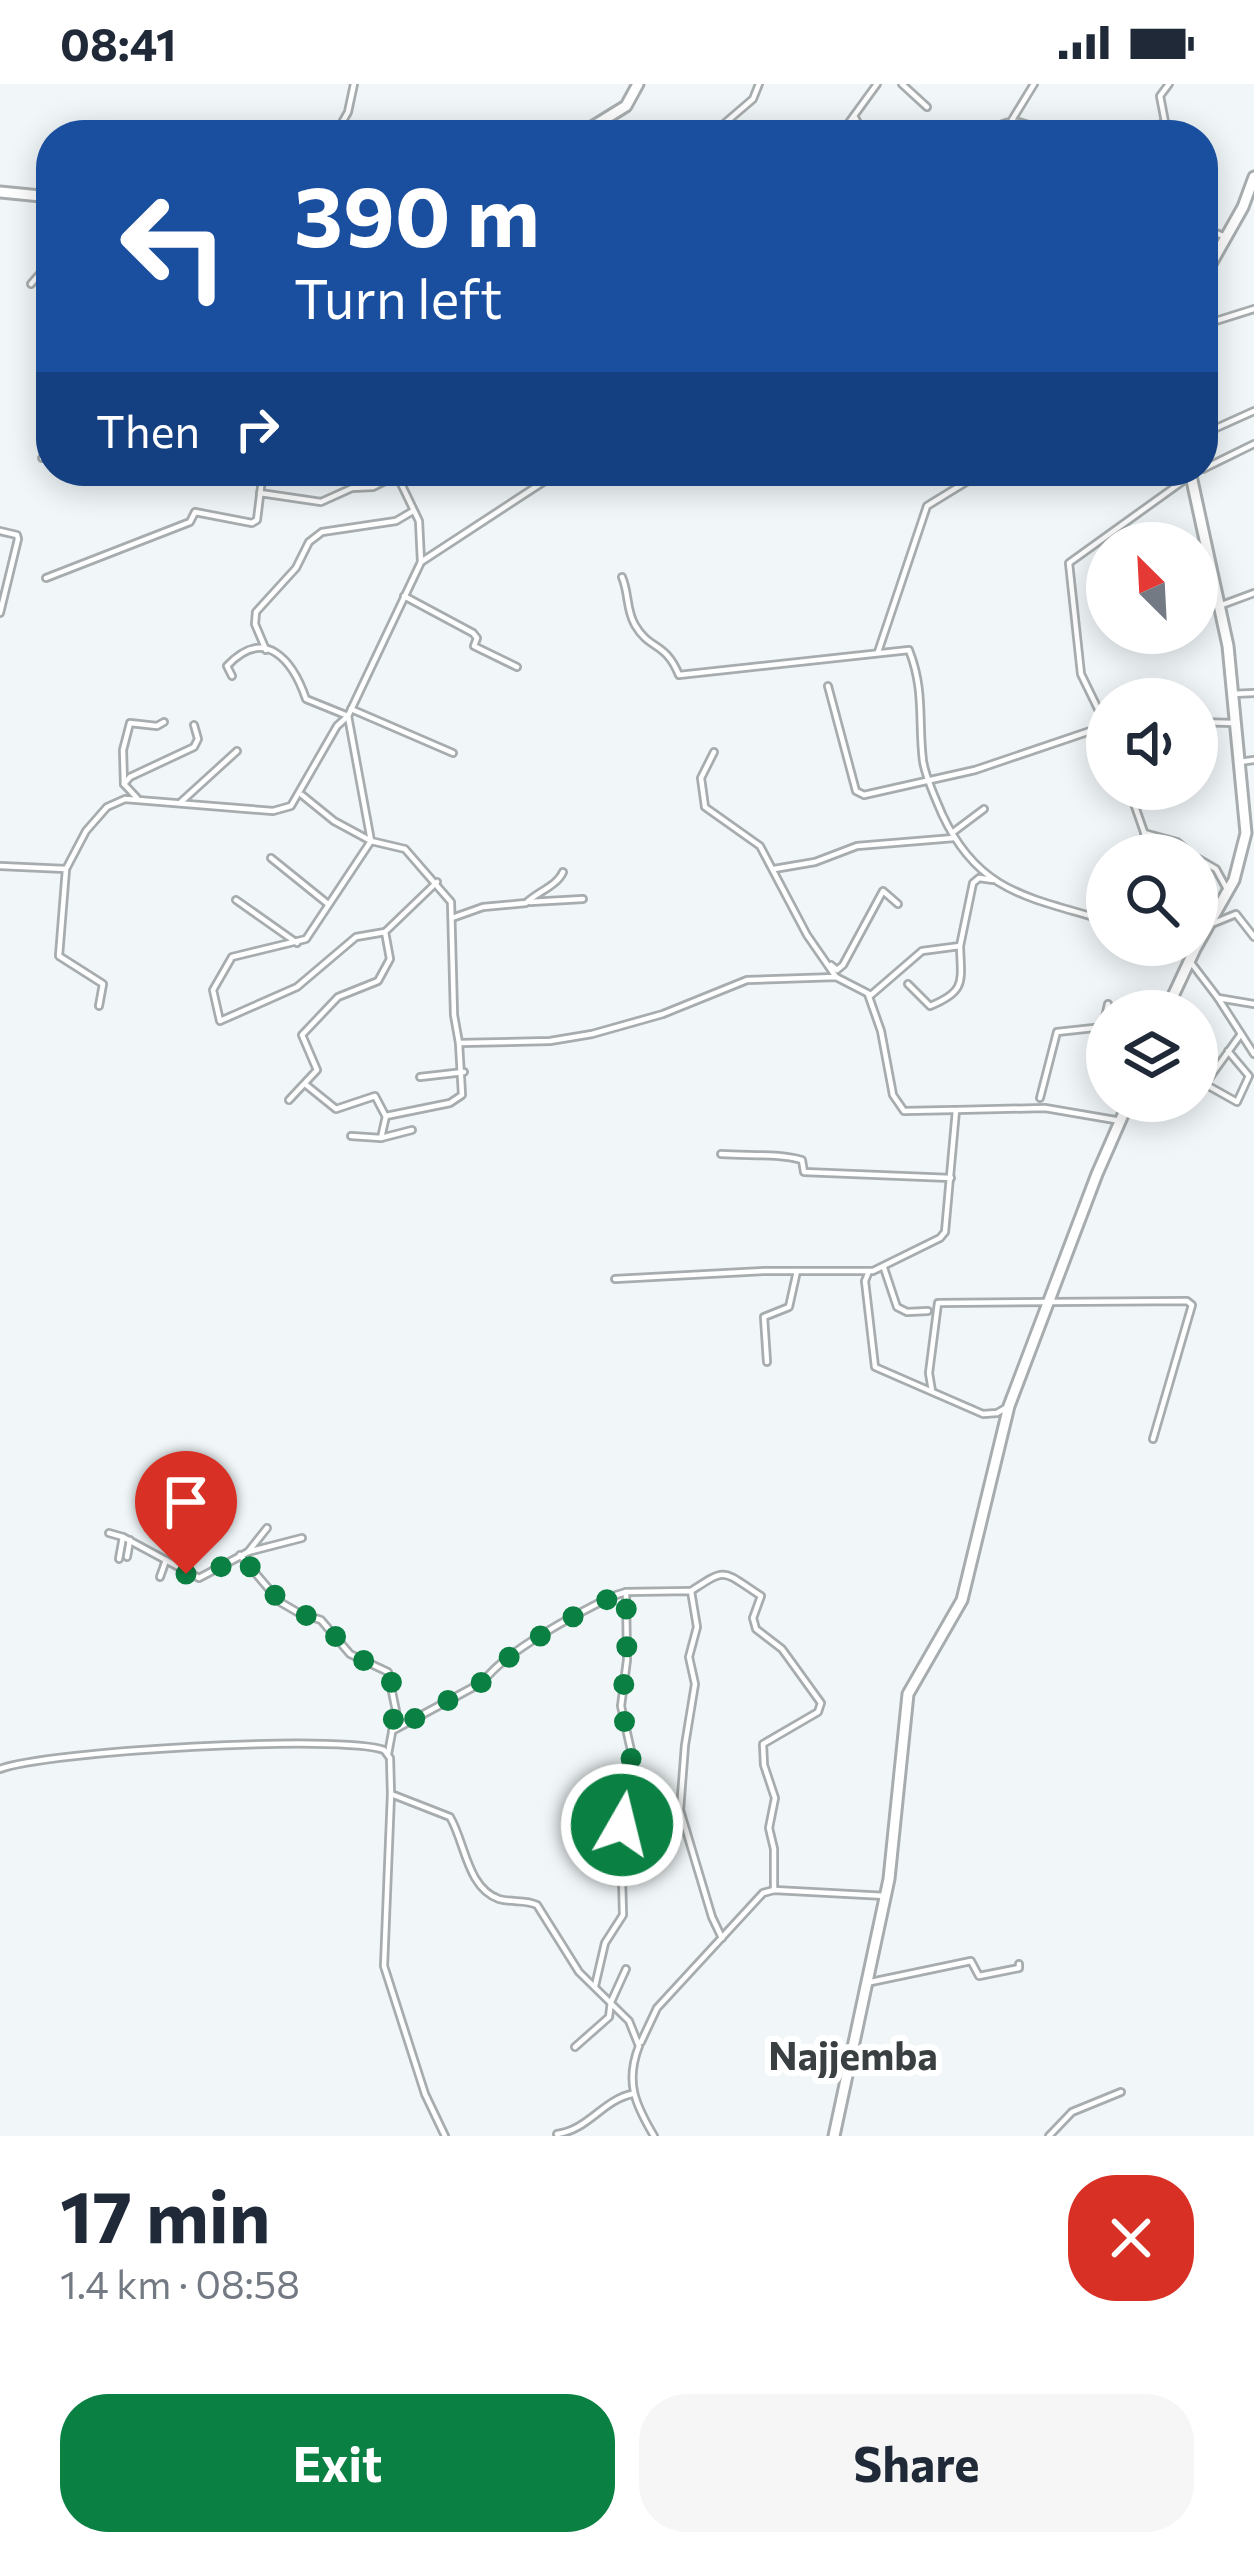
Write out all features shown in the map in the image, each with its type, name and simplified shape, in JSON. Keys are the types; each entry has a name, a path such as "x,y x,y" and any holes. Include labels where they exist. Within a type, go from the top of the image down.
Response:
{"street":[{"path":"344,120 354,84"},
{"path":"603,120 626,106 638,84"},
{"path":"728,120 753,99 759,84"},
{"path":"851,120 877,84"},
{"path":"902,84 927,107"},
{"path":"1012,120 1034,84"},
{"path":"1166,120 1160,96 1169,84"},
{"path":"854,116 856,120"},
{"path":"1218,251 1254,177"},
{"path":"1,190 36,195"},
{"path":"1218,234 1226,237"},
{"path":"31,284 36,278"},
{"path":"1218,320 1254,309"},
{"path":"1218,427 1254,411"},
{"path":"1218,460 1254,443"},
{"path":"46,578 190,522 195,512 252,523 257,520 261,486"},
{"path":"260,493 322,502 352,488 375,486"},
{"path":"403,486 415,509 421,562"},
{"path":"99,1006 103,985 59,956 66,868 99,814 120,799 273,811 291,806 349,713 421,562 539,486"},
{"path":"878,652 927,506 960,486"},
{"path":"1086,684 1069,563 1175,486"},
{"path":"1197,486 1232,694 1246,833 1240,864 1218,909"},
{"path":"415,509 396,521 322,532 309,542 296,568 256,612 255,625 266,650 290,662 306,699 453,753"},
{"path":"0,531 18,539 0,613"},
{"path":"622,577 631,619 651,644 670,655 679,675 906,649 923,706 923,761 929,783 964,855 1011,890 1086,914"},
{"path":"1219,606 1254,593"},
{"path":"404,596 473,633 477,638 474,646 517,667"},
{"path":"232,676 227,666 230,661 266,650"},
{"path":"828,686 857,793 866,795 929,783 1086,732"},
{"path":"1232,694 1254,693"},
{"path":"349,713 371,841 306,939 232,957 213,990 220,1021 297,987 356,937 385,932 437,882"},
{"path":"142,802 124,784 123,751 130,724 158,726 164,722"},
{"path":"1218,723 1235,723"},
{"path":"124,784 194,747 194,725"},
{"path":"181,802 237,751"},
{"path":"714,752 701,778 705,808 752,838 774,869 806,935 837,970 883,891 898,904"},
{"path":"1238,762 1254,760"},
{"path":"300,794 334,821 371,841 405,849 451,902 462,1095 386,1116"},
{"path":"774,869 815,862 857,846 953,836 984,809"},
{"path":"1137,810 1148,834"},
{"path":"271,858 328,904"},
{"path":"0,866 66,868"},
{"path":"452,918 483,907 508,907 530,900 558,883 563,872"},
{"path":"1218,873 1228,891"},
{"path":"908,984 930,1006 953,995 961,982 960,946 973,883 979,878 993,880"},
{"path":"530,900 533,904 583,899"},
{"path":"236,900 297,944"},
{"path":"1218,923 1236,914 1254,937"},
{"path":"289,1100 317,1070 302,1035 323,1007 378,981 390,958 385,932"},
{"path":"868,994 922,951 960,946"},
{"path":"831,965 836,976"},
{"path":"1198,966 1254,1054"},
{"path":"460,1043 568,1039 662,1014 747,980 836,976 868,994 893,1095 904,1111 1045,1108 1086,1114"},
{"path":"1219,998 1254,1004"},
{"path":"1040,1098 1057,1032 1086,1029"},
{"path":"1228,1051 1249,1076 1237,1102 1205,1085 1228,1051 1241,1034"},
{"path":"420,1077 464,1072"},
{"path":"305,1084 336,1109 375,1096 386,1116 381,1138"},
{"path":"615,1280 884,1268 943,1236 956,1110"},
{"path":"834,2136 886,1897 908,1694 962,1600 1009,1406 1120,1122"},
{"path":"351,1136 381,1138 412,1130"},
{"path":"721,1154 787,1156 802,1160 804,1172 951,1178"},
{"path":"884,1268 901,1310 928,1311"},
{"path":"767,1362 764,1316 789,1307 797,1270"},
{"path":"868,1271 865,1281 874,1365 932,1390"},
{"path":"1009,1406 982,1414 938,1397 932,1390 929,1373 938,1303 1190,1302 1153,1439"},
{"path":"244,1553 267,1528"},
{"path":"110,1534 199,1579 244,1553 302,1538"},
{"path":"126,1539 127,1556"},
{"path":"118,1559 126,1539"},
{"path":"244,1553 280,1601 322,1620 350,1654 388,1672 396,1696 388,1754 391,1794 384,1966 425,2094 444,2135"},
{"path":"160,1577 166,1560"},
{"path":"392,1731 482,1682 524,1646 626,1592 691,1592 712,1574 722,1573 761,1596 754,1618 756,1629 784,1652 822,1705 764,1744 764,1765 775,1798 769,1828 774,1890"},
{"path":"595,1986 604,1945 623,1915 620,1802 632,1755 621,1706 627,1660 626,1592"},
{"path":"691,1592 697,1628 689,1657 694,1684 680,1810 722,1938"},
{"path":"0,1768 99,1753 220,1747 365,1745 388,1754"},
{"path":"391,1794 450,1817 463,1853 494,1897 537,1905 577,1969 633,2026 639,2046"},
{"path":"654,2136 632,2094 631,2070 639,2046 654,2012 757,1898 774,1890 886,1897"},
{"path":"866,1983 971,1961 979,1976 1019,1968 1019,1964"},
{"path":"575,2047 608,2019 610,2002 626,1969"},
{"path":"1049,2136 1072,2112 1121,2092"},
{"path":"557,2134 571,2132 613,2100 632,2094"}],"district":[{"name":"Najjemba","path":"853,2056"}],"route":[{"path":"186,1574 199,1579 240,1555 290,1609 322,1620 350,1654 388,1672 396,1696 392,1731 482,1682 524,1646 626,1592 627,1660 621,1706 632,1755 621,1796 622,1825"}]}
